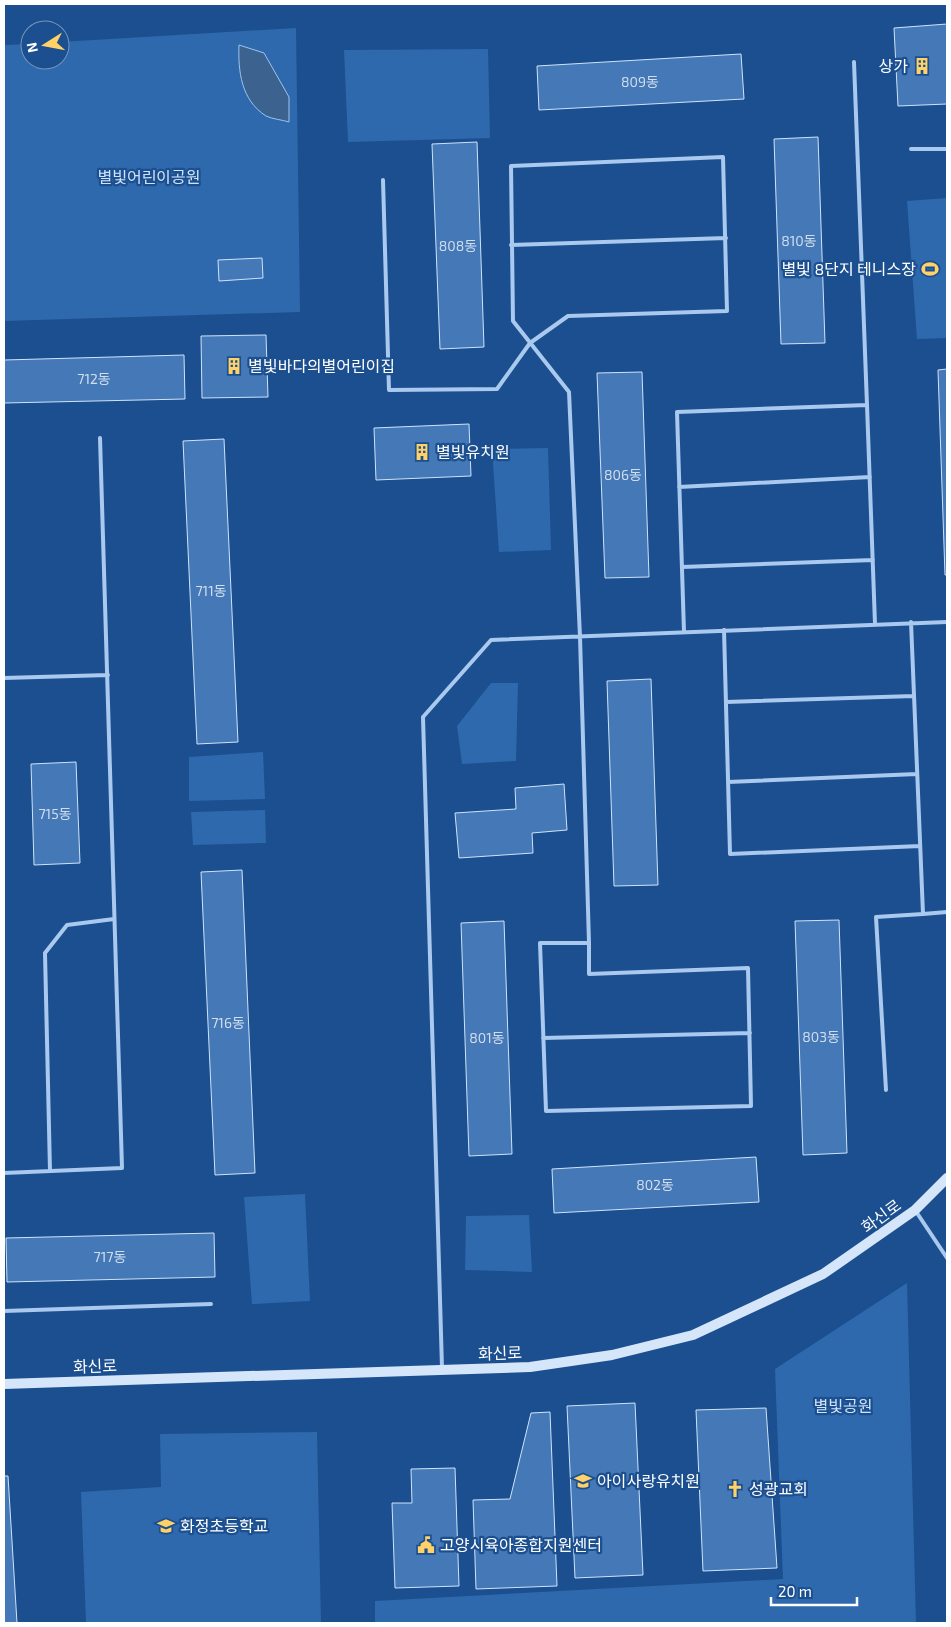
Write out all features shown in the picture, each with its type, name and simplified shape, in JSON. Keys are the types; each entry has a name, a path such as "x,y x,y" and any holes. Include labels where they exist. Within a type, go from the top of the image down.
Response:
{"main road":[{"name":"화신로","path":"4,1384 530,1367 612,1354 693,1335 823,1274 915,1210 947,1178"}],"lane":[{"path":"854,62 875,624"},
{"path":"911,149 947,149"},
{"path":"383,180 388,390 497,389 530,343 568,316 727,311 723,157 511,166 513,321 530,343 569,392 580,636 590,974 748,968 751,1106 546,1111 540,943 589,943"},
{"path":"512,245 726,238"},
{"path":"684,632 677,412 867,405"},
{"path":"4,1173 122,1168 100,438"},
{"path":"679,487 870,477"},
{"path":"682,566 873,560"},
{"path":"912,622 923,914"},
{"path":"442,1370 423,717 491,640 947,622"},
{"path":"724,630 730,854 920,846"},
{"path":"4,678 108,675"},
{"path":"726,702 914,696"},
{"path":"728,782 917,774"},
{"path":"886,1090 876,917 947,912"},
{"path":"50,1171 45,953 67,925 114,919"},
{"path":"543,1038 750,1033"},
{"path":"915,1210 947,1258"},
{"path":"4,1311 211,1304"}],"green space":[{"name":"별빛어린이공원","path":"296,28 300,312 4,321 4,45 20,44 20,70 70,70 70,41"},
{"path":"488,49 490,138 348,142 344,50"},
{"name":"별빛 8단지 테니스장","path":"947,198 947,338 917,339 907,201"},
{"path":"548,448 551,550 499,552 492,449"},
{"path":"491,683 518,683 516,761 462,764 457,726"},
{"path":"263,752 265,799 189,801 189,757"},
{"path":"265,810 266,843 193,845 191,812"},
{"path":"305,1194 310,1301 252,1304 244,1197"},
{"path":"529,1215 532,1272 465,1270 466,1216"},
{"name":"별빛공원","path":"907,1283 916,1623 375,1623 375,1601 783,1579 775,1369"},
{"name":"화정초등학교","path":"317,1432 321,1623 86,1623 81,1492 161,1487 160,1434"}],"shaded area":[{"path":"239,45 264,53 289,97 289,122 266,116 251,102 246,93 241,75"}],"building":[{"name":"상가","path":"947,24 947,104 898,106 894,28"},
{"path":"741,54 744,99 539,110 537,66"},
{"path":"818,137 825,343 781,344 774,139"},
{"path":"477,142 484,347 440,349 432,144"},
{"path":"262,258 263,278 219,281 218,260"},
{"name":"별빛바다의별어린이집","path":"266,335 268,397 202,398 201,336"},
{"path":"184,355 185,399 4,403 4,360"},
{"path":"947,369 947,575 945,575 938,370"},
{"path":"642,372 649,577 605,578 597,373"},
{"name":"별빛유치원","path":"469,424 471,476 376,480 374,428"},
{"path":"224,439 238,742 197,744 183,441"},
{"path":"651,679 658,885 614,886 607,681"},
{"path":"76,762 80,863 34,865 31,764"},
{"path":"564,784 567,830 532,833 533,853 459,858 455,813 516,809 515,788"},
{"path":"242,870 255,1173 215,1175 201,872"},
{"path":"839,920 847,1153 803,1155 795,921"},
{"path":"504,921 512,1154 469,1156 461,923"},
{"path":"756,1157 759,1202 554,1213 552,1169"},
{"path":"214,1233 215,1277 7,1282 6,1238"},
{"path":"635,1403 643,1575 575,1578 567,1406"},
{"name":"성광교회","path":"766,1408 777,1568 703,1571 696,1410"},
{"path":"550,1412 557,1586 476,1589 473,1500 510,1499 531,1413"},
{"name":"고양시육아종합지원센터","path":"455,1468 459,1586 395,1588 392,1503 412,1503 411,1469"},
{"path":"4,1476 8,1476 17,1623 4,1623"}],"place":[{"name":"상가","path":"922,66"},
{"name":"별빛 8단지 테니스장","path":"930,269"},
{"name":"별빛바다의별어린이집","path":"234,366"},
{"name":"별빛유치원","path":"422,452"},
{"name":"아이사랑유치원","path":"583,1481"},
{"name":"성광교회","path":"735,1489"},
{"name":"화정초등학교","path":"166,1526"},
{"name":"고양시육아종합지원센터","path":"426,1545"}]}
